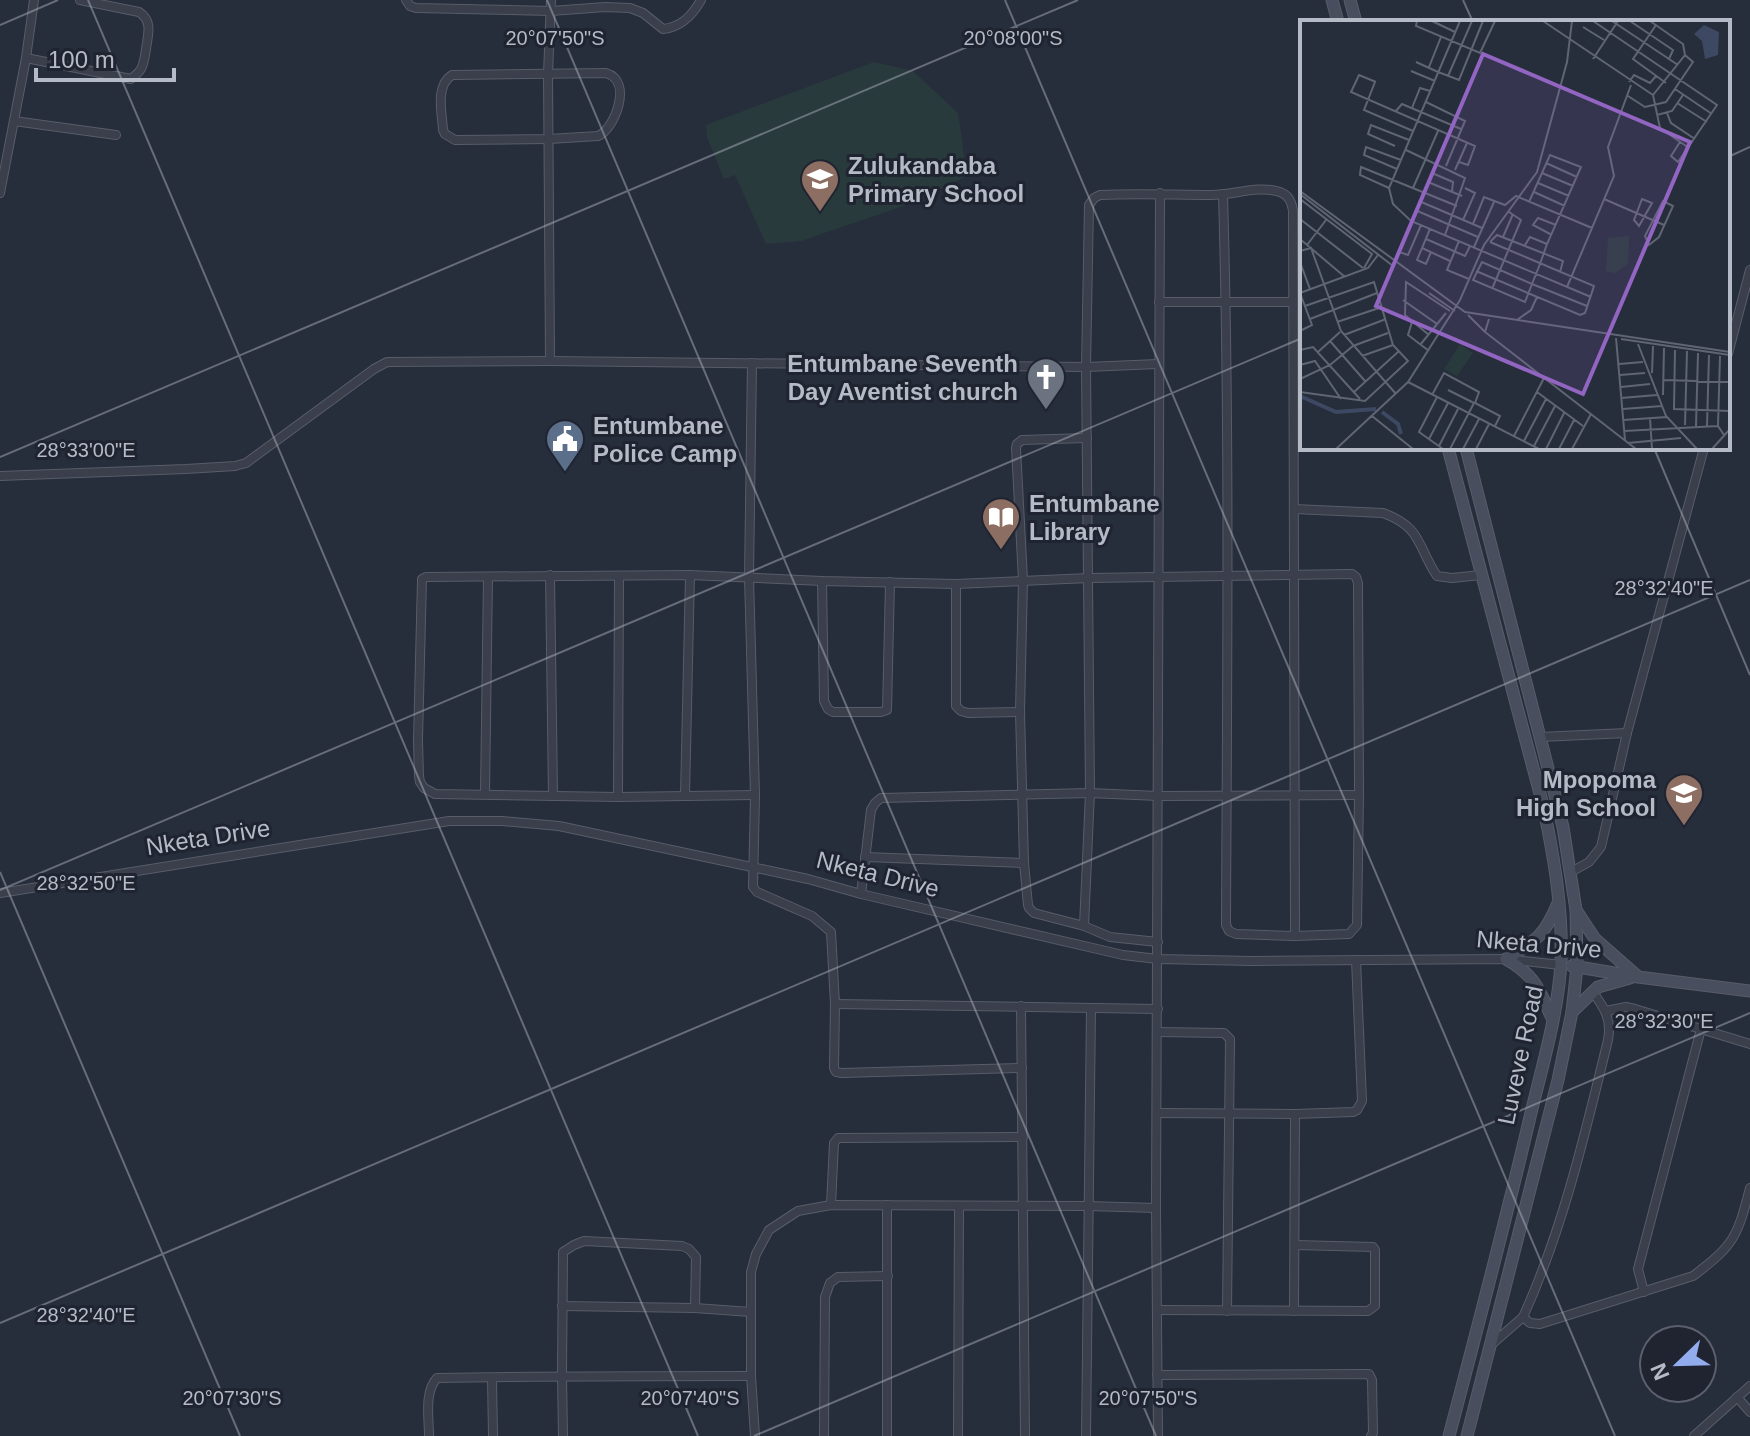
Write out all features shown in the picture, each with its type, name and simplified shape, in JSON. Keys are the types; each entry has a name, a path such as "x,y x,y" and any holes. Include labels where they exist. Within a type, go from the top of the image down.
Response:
{"street":[{"path":"0,193 34,0"},
{"path":"26,58 131,79 138,74 149,28 147,18 143,13 80,0"},
{"path":"406,0 416,8 551,11 630,8 643,13 663,29 673,28 685,21 701,0"},
{"path":"550,361 548,74 551,0"},
{"path":"1332,0 1337,20"},
{"path":"1350,0 1355,20"},
{"path":"606,73 619,81 622,88 619,103 604,134 584,138 455,140 445,134 441,89 452,75 548,74 606,73"},
{"path":"14,121 116,135"},
{"path":"1084,926 1090,793 1086,367 1089,205 1100,195 1223,194 1264,190 1282,192 1288,197 1293,211 1295,936"},
{"path":"1158,1436 1160,193"},
{"path":"755,795 618,797 435,794 424,788 419,776 418,740 422,579 690,575 956,584 1089,578 1228,577 1345,574 1356,577 1357,925 1349,934 1295,936 1236,934 1229,931 1226,925 1228,577 1223,194"},
{"path":"1730,346 1750,271"},
{"path":"1159,302 1293,302"},
{"path":"0,476 235,466 246,463 387,362 1086,367 1158,364"},
{"path":"752,363 749,577 755,795 754,890 812,916 831,932 835,1004 834,1068 839,1073 1022,1068"},
{"path":"1087,438 1022,440 1017,444 1023,580 1020,712 1028,905 1031,911 1110,937 1158,942"},
{"name":"Luveve Road","path":"1449,450 1543,805 1559,899 1561,965 1553,1019 1506,1220 1449,1436"},
{"name":"Luveve Road","path":"1467,450 1563,827 1576,910 1577,967 1572,1012 1558,1080 1467,1436"},
{"path":"1571,872 1589,862 1601,847 1627,733 1703,450"},
{"path":"1294,509 1383,513 1395,517 1420,541 1437,576 1481,575"},
{"path":"550,575 553,796"},
{"path":"685,795 690,575"},
{"path":"618,797 619,576"},
{"path":"485,794 488,577"},
{"path":"822,581 824,701 833,712 887,710 890,582"},
{"path":"956,584 956,706 968,713 1020,712"},
{"path":"1540,737 1627,733"},
{"path":"861,894 871,810 881,798 1090,793 1158,796 1359,795"},
{"name":"Nketa Drive","path":"0,893 449,821 502,821 559,826 753,867 1123,955 1158,959 1506,959 1750,991"},
{"path":"865,857 1024,863"},
{"path":"1553,1019 1532,977 1506,959 1540,936 1559,899"},
{"path":"1576,910 1595,939 1638,977"},
{"path":"1158,1113 1295,1114 1353,1112 1360,1107 1356,960"},
{"path":"1572,1012 1592,991 1607,983 1638,977"},
{"path":"1490,1346 1523,1317 1544,1268 1579,1159 1610,1030 1606,1011 1592,991"},
{"path":"835,1004 1158,1009"},
{"path":"1021,1006 1025,1436"},
{"path":"1606,1011 1626,1007 1750,1044"},
{"path":"1086,1436 1091,1009"},
{"path":"1644,1292 1638,1269 1701,1029"},
{"path":"1158,1032 1224,1033 1229,1037 1227,1311"},
{"path":"1294,1311 1295,1114"},
{"path":"831,1205 834,1143 838,1138 1023,1137"},
{"path":"1523,1317 1530,1323 1540,1324 1693,1276 1730,1245 1741,1225 1750,1188"},
{"path":"755,1436 751,1376 751,1272 756,1254 769,1230 798,1211 831,1205 1156,1208"},
{"path":"887,1205 887,1436"},
{"path":"958,1436 959,1206"},
{"path":"563,1436 563,1252 584,1241 682,1246 696,1257 695,1308"},
{"path":"1157,1310 1373,1309 1373,1247 1295,1245"},
{"path":"824,1436 825,1297 830,1283 838,1277 888,1276"},
{"path":"562,1306 751,1312"},
{"path":"1157,1375 1369,1374 1372,1380 1371,1436"},
{"path":"429,1436 430,1391 437,1378 751,1376"},
{"path":"492,1378 493,1436"},
{"path":"1694,1436 1750,1386"},
{"path":"1737,1397 1750,1412"}],"shaded area":[{"path":"874,62 913,71 958,113 967,176 912,203 801,241 766,244 735,175 724,179 707,137 706,125"}],"place":[{"name":"Zulukandaba Primary School","path":"820,213"},
{"name":"Entumbane Seventh Day Aventist church","path":"1046,411"},
{"name":"Entumbane Police Camp","path":"565,473"},
{"name":"Entumbane Library","path":"1001,551"},
{"name":"Mpopoma High School","path":"1684,827"}]}
